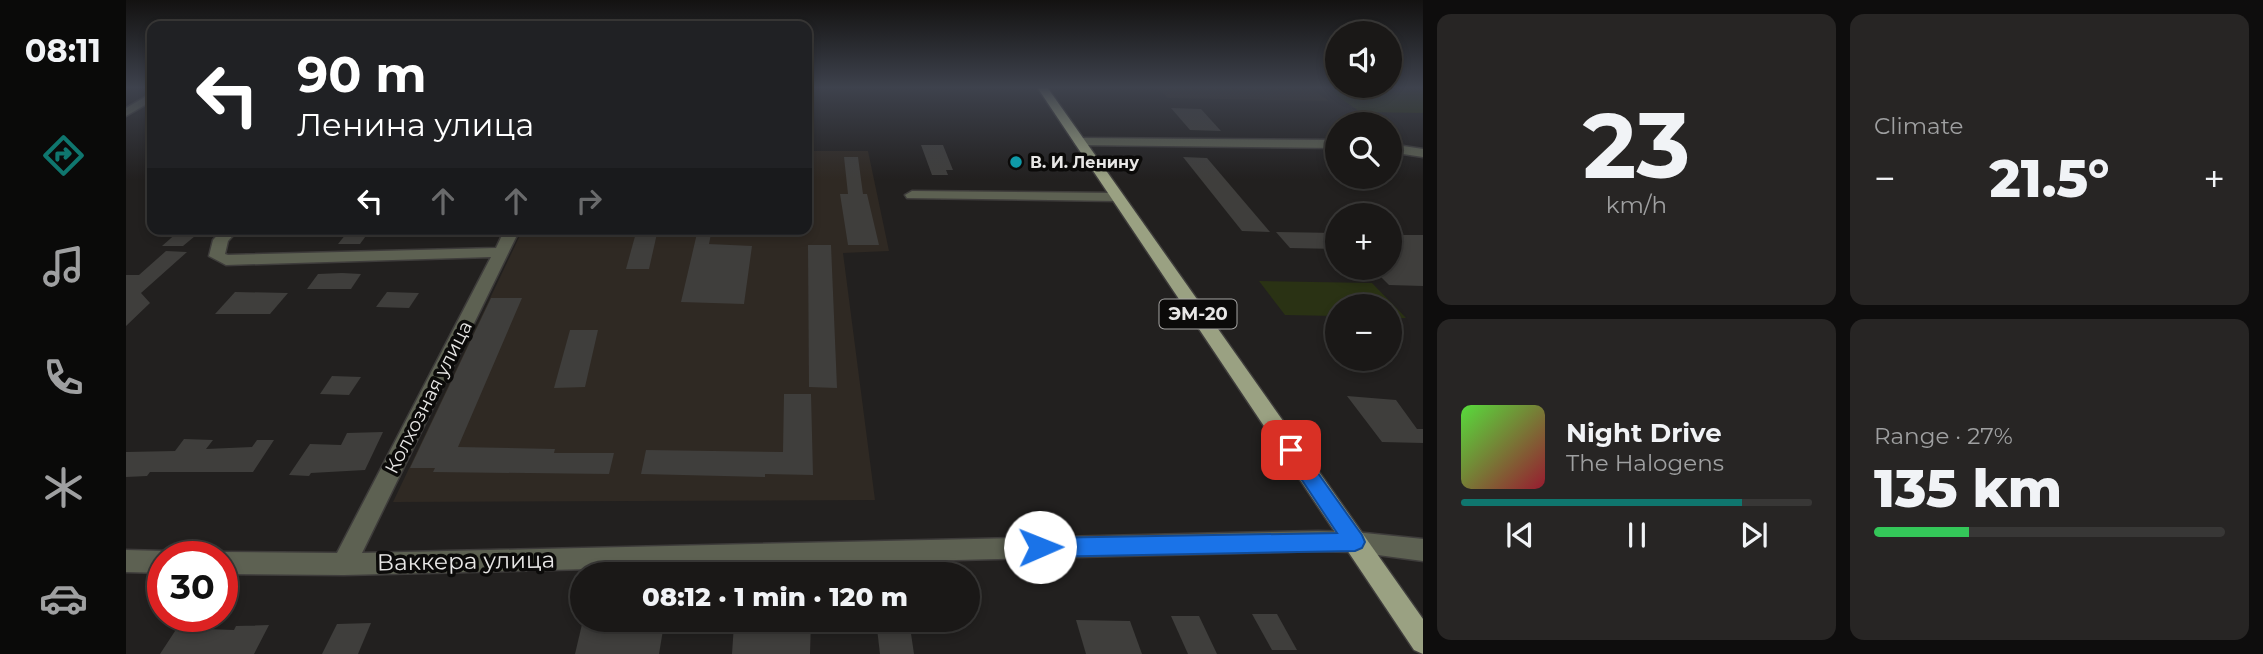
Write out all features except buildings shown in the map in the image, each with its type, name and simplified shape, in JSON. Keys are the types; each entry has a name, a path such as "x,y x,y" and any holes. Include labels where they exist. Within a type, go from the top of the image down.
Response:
{"main road":[{"name":"ЭМ-20","path":"1063,118 1423,641"}],"street":[{"path":"1080,142 1325,144"},
{"path":"1402,150 1423,153"},
{"path":"912,195 1117,197"},
{"path":"226,235 221,240 217,256 226,260 502,252"},
{"name":"Колхозная улица","path":"344,564 510,235"},
{"name":"Ваккера улица","path":"238,563 344,564 1355,542 1423,550"},
{"path":"126,561 147,562"}],"shaded area":[{"path":"812,151 868,151 889,251 843,253 875,500 393,502 520,235 812,235"}],"green space":[{"path":"1259,281 1372,283 1383,294 1325,294 1325,316 1285,315"}],"place":[{"name":"В. И. Ленину","path":"1016,162"}],"route":[{"path":"1040,547 1355,542 1291,450"}]}
